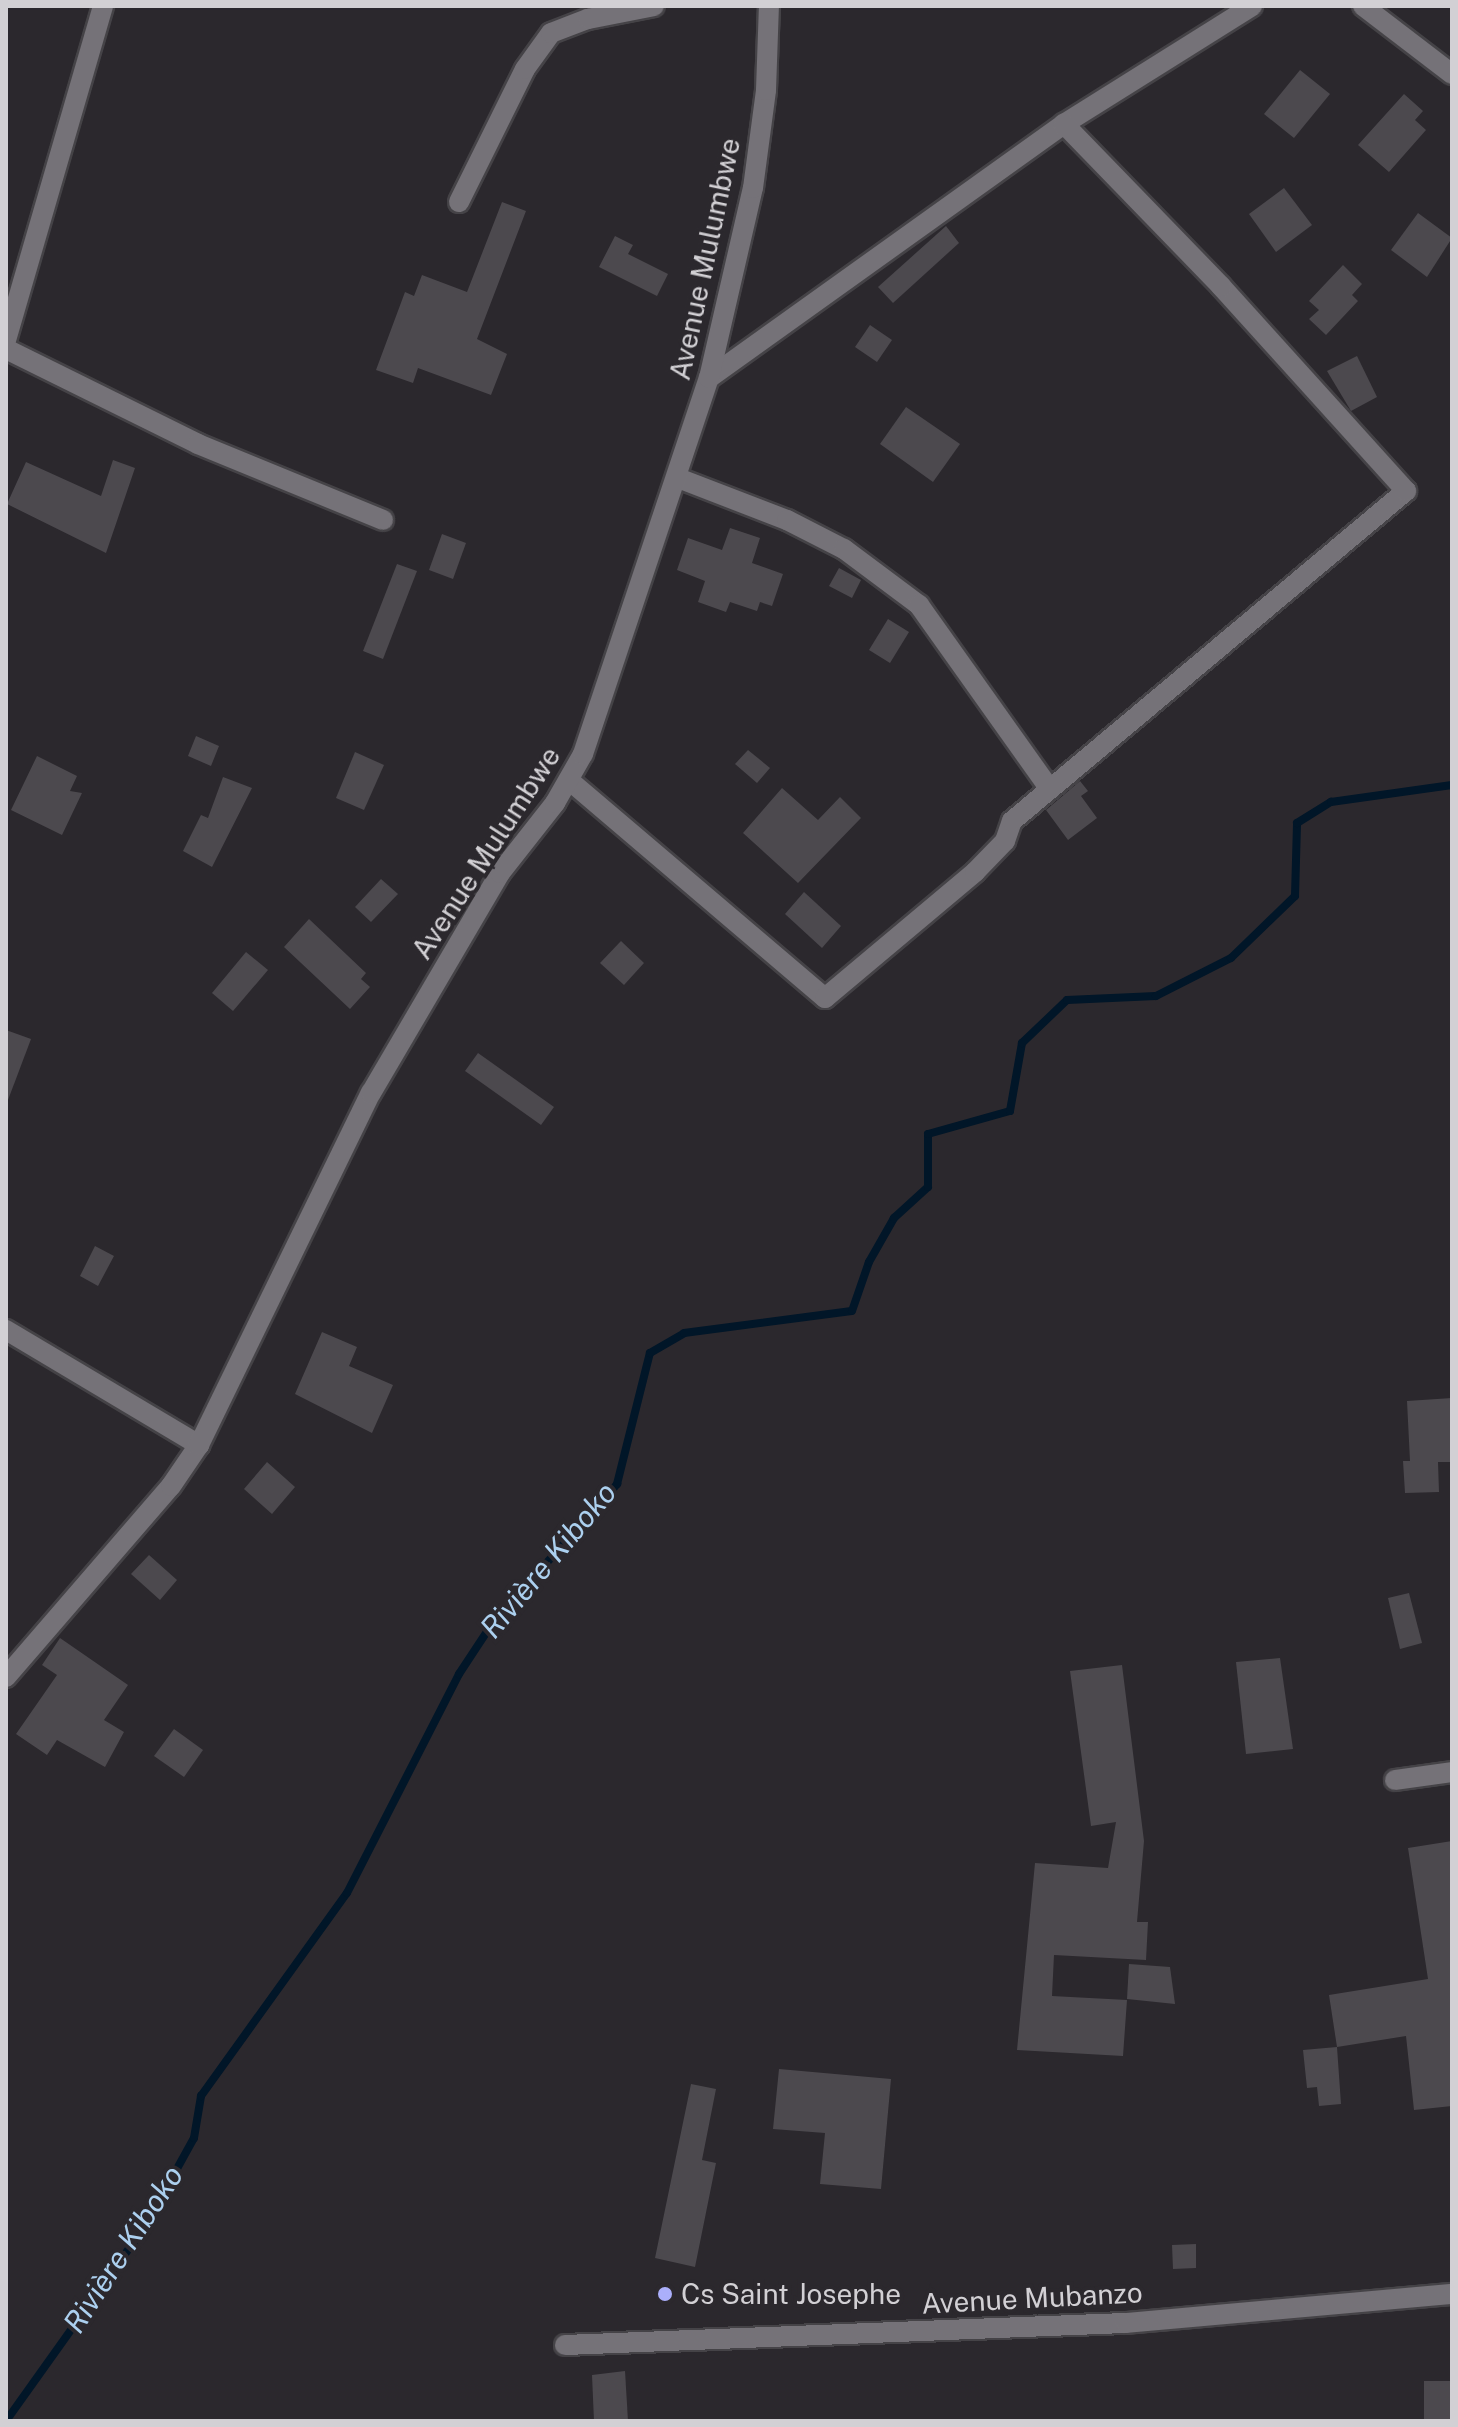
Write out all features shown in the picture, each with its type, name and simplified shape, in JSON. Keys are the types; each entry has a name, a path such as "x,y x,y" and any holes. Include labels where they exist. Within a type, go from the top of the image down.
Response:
{"street":[{"path":"6,340 103,6"},
{"path":"459,202 525,69 551,33 588,19 654,6"},
{"name":"Avenue Mulumbwe","path":"6,1677 171,1486 199,1445 371,1093 500,873 570,781 595,725 709,378 753,188 766,90 769,6"},
{"path":"709,378 1064,124 1252,6"},
{"path":"1363,6 1452,74"},
{"path":"570,781 825,998 975,872 1005,841 1012,821 1406,491 1221,286 1064,124"},
{"path":"6,349 198,444 383,520"},
{"path":"678,478 787,520 844,549 919,605 1050,789"},
{"path":"6,1330 199,1445"},
{"path":"1395,1780 1452,1772"},
{"name":"Avenue Mubanzo","path":"565,2345 1126,2323 1452,2294"}],"building":[{"path":"1300,70 1330,94 1294,138 1264,114"},
{"path":"1404,94 1423,111 1415,120 1426,130 1389,172 1358,145"},
{"path":"1284,188 1312,225 1276,252 1249,214"},
{"path":"502,202 526,211 477,339 507,354 491,395 418,368 413,383 376,370 405,292 414,296 422,275 467,292"},
{"path":"1418,213 1452,238 1427,277 1391,250"},
{"path":"946,226 959,243 893,303 878,287"},
{"path":"615,236 633,245 628,254 668,274 657,296 599,267"},
{"path":"1343,265 1362,284 1352,295 1358,301 1326,335 1309,319 1319,310 1309,301"},
{"path":"870,325 892,340 877,362 855,347"},
{"path":"1357,356 1377,397 1351,411 1327,371"},
{"path":"906,407 960,444 933,482 880,444"},
{"path":"113,460 135,468 106,553 7,504 26,462 101,496"},
{"path":"730,528 760,538 752,563 783,574 772,606 760,602 757,611 730,602 726,612 698,602 705,581 677,570 688,538 722,550"},
{"path":"442,534 466,543 453,579 429,570"},
{"path":"397,564 417,571 383,659 363,651"},
{"path":"839,568 861,580 852,598 829,586"},
{"path":"888,619 909,632 890,663 869,650"},
{"path":"196,736 219,746 211,766 188,756"},
{"path":"748,750 770,768 757,783 735,764"},
{"path":"355,752 384,765 364,810 336,798"},
{"path":"37,756 77,776 70,791 82,793 62,835 11,810"},
{"path":"223,777 252,788 212,867 183,851 201,815 208,818"},
{"path":"1080,781 1088,791 1081,796 1097,818 1068,840 1046,810"},
{"path":"782,788 818,820 840,797 861,818 798,883 743,833"},
{"path":"381,879 398,894 371,922 355,907"},
{"path":"804,892 841,926 822,948 785,914"},
{"path":"309,919 366,973 361,979 370,987 350,1009 284,947"},
{"path":"621,941 644,963 624,985 600,963"},
{"path":"246,952 268,970 233,1011 212,993"},
{"path":"6,1030 31,1039 8,1100 6,1100"},
{"path":"478,1053 554,1107 541,1125 465,1071"},
{"path":"95,1246 114,1256 98,1286 80,1276"},
{"path":"322,1332 357,1347 349,1366 393,1385 372,1433 295,1394"},
{"path":"1452,1398 1452,1462 1438,1462 1439,1492 1405,1493 1403,1461 1410,1461 1407,1401"},
{"path":"267,1462 295,1487 272,1514 244,1489"},
{"path":"149,1555 177,1580 160,1600 131,1574"},
{"path":"1409,1593 1422,1643 1400,1649 1388,1598"},
{"path":"60,1638 128,1685 104,1720 124,1732 105,1767 57,1740 47,1755 16,1734 57,1675 42,1665"},
{"path":"1280,1658 1293,1749 1246,1754 1236,1662"},
{"path":"1122,1665 1144,1841 1137,1922 1148,1922 1146,1960 1054,1955 1052,1996 1127,2000 1123,2056 1017,2050 1035,1863 1108,1868 1116,1822 1091,1826 1070,1671"},
{"path":"174,1729 203,1750 184,1777 154,1756"},
{"path":"1452,1841 1452,2106 1414,2110 1406,2036 1337,2047 1329,1995 1428,1979 1408,1848"},
{"path":"1129,1964 1170,1967 1175,2004 1127,1999"},
{"path":"1337,2047 1341,2104 1319,2106 1317,2087 1307,2088 1303,2050"},
{"path":"779,2069 891,2079 881,2189 820,2184 825,2133 773,2129"},
{"path":"691,2084 716,2089 702,2160 716,2163 695,2267 655,2258"},
{"path":"1196,2244 1196,2268 1173,2269 1172,2245"},
{"path":"625,2371 628,2421 594,2421 592,2375"},
{"path":"1424,2381 1452,2381 1452,2421 1424,2421"}],"waterway":[{"name":"Rivière Kiboko","path":"6,2421 147,2223 194,2138 201,2096 347,1893 459,1674 492,1624 617,1484 650,1353 684,1333 852,1311 869,1262 894,1218 928,1187 928,1134 1010,1111 1022,1043 1067,1000 1156,996 1231,958 1295,896 1297,823 1331,802 1452,785"}],"place":[{"name":"Cs Saint Josephe","path":"665,2294"}]}
